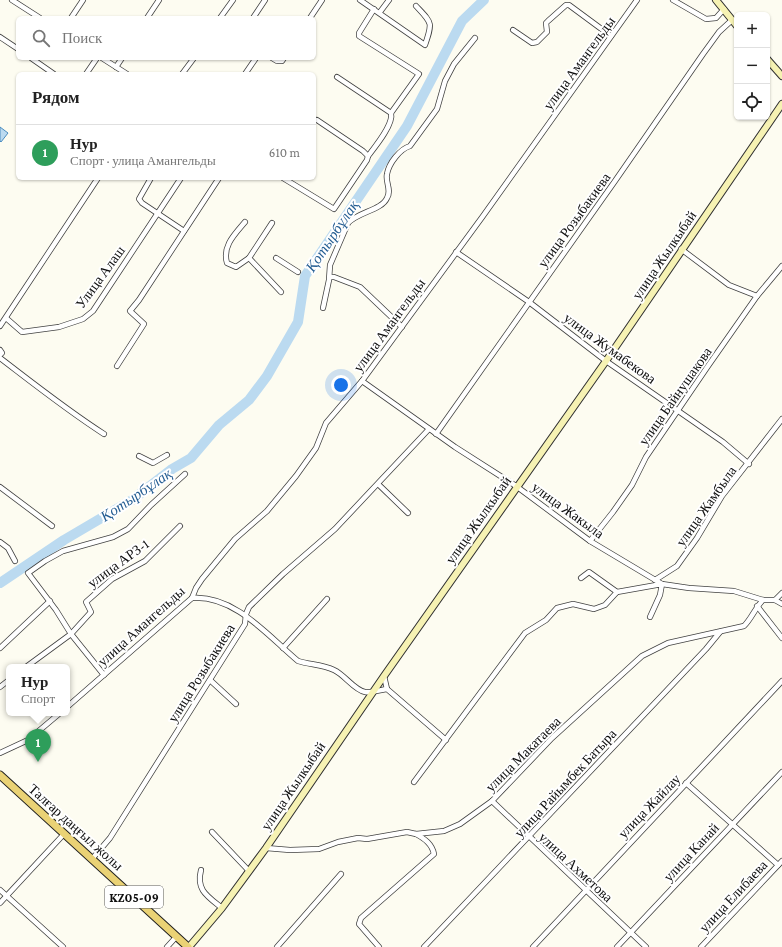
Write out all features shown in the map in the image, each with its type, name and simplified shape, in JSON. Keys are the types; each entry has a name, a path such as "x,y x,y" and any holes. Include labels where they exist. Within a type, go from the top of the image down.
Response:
{"main road":[{"name":"Талғар даңғыл жолы","path":"0,775 189,947"}],"street":[{"path":"12,0 37,16"},
{"path":"72,16 83,0"},
{"path":"149,16 159,0"},
{"path":"221,16 233,0"},
{"path":"254,16 265,0"},
{"path":"311,16 322,0"},
{"path":"360,0 380,12 425,45 430,30 430,21 416,6"},
{"path":"380,12 389,0"},
{"path":"564,0 611,36"},
{"name":"улица Амангельды","path":"70,704 192,598 202,579 235,539 267,511 296,476 316,448 326,423 362,380 402,327 637,0"},
{"path":"673,0 706,19 716,18 724,9"},
{"path":"716,0 734,22"},
{"path":"514,30 532,43 536,42 547,32 546,23 566,5 569,5"},
{"path":"286,180 334,210 386,130 392,117 391,113 420,74 359,36 374,9"},
{"name":"улица Розыбакиева","path":"436,434 703,54 719,32 732,20"},
{"path":"0,37 16,48"},
{"path":"323,308 330,277 330,265 348,223 352,219 382,204 387,199 389,187 387,174 394,160 403,148 410,146 437,109 445,81 454,64 475,38"},
{"path":"34,60 51,72"},
{"path":"87,72 96,60"},
{"path":"105,60 124,72"},
{"path":"116,67 121,60"},
{"path":"184,72 192,60"},
{"path":"247,72 255,60"},
{"path":"770,62 782,76"},
{"path":"337,77 391,113"},
{"name":"улица Жылкыбай","path":"189,947 222,908 266,848 516,486 606,361 782,104"},
{"path":"316,120 368,156"},
{"path":"0,326 97,180"},
{"path":"150,180 139,199 142,204 184,231"},
{"name":"Улица Алаш","path":"6,318 22,332 59,327 83,319 93,311 180,180"},
{"path":"117,366 144,324 130,311 218,180"},
{"path":"245,222 227,245 225,256 227,263 236,267 249,258 272,223"},
{"path":"681,250 730,285 757,296"},
{"name":"улица Жумабекова","path":"456,252 528,302 606,361 723,442 749,464"},
{"path":"249,258 281,292"},
{"path":"276,258 298,272"},
{"name":"улица Байнушакова","path":"590,540 613,512 632,485 646,457 677,410 757,296 782,266"},
{"path":"330,277 334,277 360,287 402,327"},
{"path":"0,350 2,352 0,357 20,375 34,383 104,434"},
{"name":"улица Жакыла","path":"362,380 436,434 516,486 590,540 662,584 689,588 734,591 763,600 775,600 782,604"},
{"name":"улица Жамбыла","path":"655,580 677,566 697,538 722,496 749,464 782,419"},
{"name":"улица Розыбакиева","path":"92,859 110,838 245,624 246,614 259,597 334,529 429,429"},
{"path":"139,456 153,463 167,454"},
{"path":"104,675 71,634 50,601 28,573 63,551 113,537 128,530 151,505 185,474"},
{"path":"378,484 408,513"},
{"path":"0,487 52,526"},
{"name":"улица АРЗ-1","path":"30,664 71,634 91,612 86,602 90,597 112,579 145,561 180,526"},
{"path":"0,542 8,548 15,561"},
{"path":"581,578 589,572 617,592"},
{"path":"414,782 525,633 546,620 558,608 573,604 594,609 605,605 617,592 662,584 660,595 650,617"},
{"path":"775,600 782,593"},
{"path":"192,598 203,597 246,614 298,661 306,664 320,664 331,669 361,691 367,693 387,689"},
{"path":"283,648 328,599"},
{"name":"улица Макатаева","path":"266,848 290,850 319,848 358,838 367,839 407,832 416,834 444,831 460,824 492,801 552,738 642,656 668,643 744,626 750,620 757,606 763,600"},
{"path":"0,648 50,601"},
{"path":"757,606 782,638"},
{"name":"улица Райымбек Батыра","path":"424,947 529,838 706,649 720,632"},
{"path":"384,676 387,689 446,740"},
{"path":"210,680 236,704"},
{"name":"улица Жайлау","path":"533,947 782,681"},
{"path":"0,753 28,740 56,716"},
{"name":"улица Канай","path":"617,947 782,772"},
{"path":"686,783 778,866"},
{"name":"улица Ахметова","path":"492,801 529,838 646,947"},
{"path":"212,832 249,871"},
{"path":"0,903 64,834"},
{"path":"379,947 360,924 361,918 434,854 433,848 426,840 416,834"},
{"name":"улица Елибаева","path":"701,947 782,861"},
{"path":"201,870 198,880 200,886 222,908"},
{"path":"277,947 341,874"},
{"path":"0,890 63,947"},
{"path":"167,947 177,936"}],"water":[{"path":"0,127 8,133 1,142 0,141"}],"waterway":[{"name":"Қотырбұлақ","path":"0,583 64,540 132,500 172,469 191,458 219,425 249,400 267,376 298,322 305,276 407,126 462,21 484,0"}],"place":[{"name":"Нур","path":"38,762"}]}
